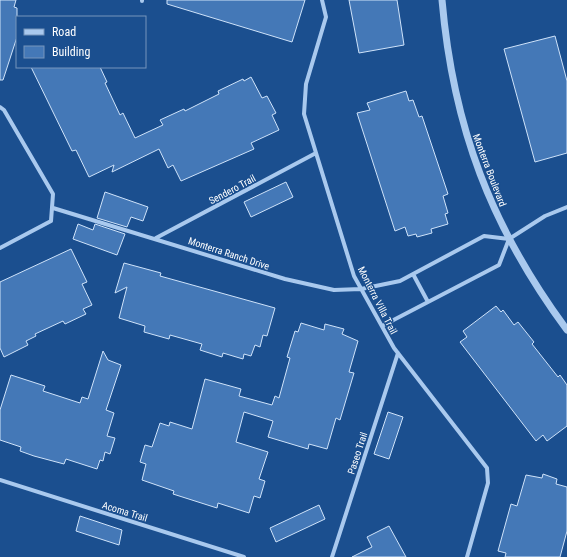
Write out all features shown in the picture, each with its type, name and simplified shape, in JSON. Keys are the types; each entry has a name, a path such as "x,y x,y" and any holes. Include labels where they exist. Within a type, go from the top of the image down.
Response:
{"street":[{"name":"Monterra Villa Trail","path":"322,0 326,17 306,84 304,114 353,271 361,288 398,353 487,468 488,483 467,557"},
{"name":"Monterra Boulevard","path":"442,0 451,73 459,109 481,179 508,239 530,277 567,330"},
{"path":"0,107 4,110 52,194 53,208 51,221 0,248"},
{"name":"Sendero Trail","path":"156,238 316,153"},
{"path":"382,326 499,265 508,239 546,216 567,206"},
{"name":"Monterra Ranch Drive","path":"53,208 156,238 285,279 334,290 361,288 400,281 484,236 508,239"},
{"path":"413,274 428,302"},
{"name":"Paseo Trail","path":"332,557 398,353"},
{"name":"Acoma Trail","path":"0,480 244,557"}],"building":[{"path":"0,0 16,0 14,7 17,8 16,40 3,80 0,80"},
{"path":"167,0 305,0 292,42 167,4"},
{"path":"349,0 397,0 404,45 359,53"},
{"path":"555,36 567,81 567,153 535,162 504,49"},
{"path":"31,68 100,68 107,82 105,83 120,115 123,113 135,138 163,125 160,120 184,109 185,111 219,94 218,91 243,79 244,81 251,77 262,98 267,96 276,113 272,115 279,130 251,143 254,149 181,181 173,165 168,168 159,149 112,172 114,165 89,177 76,150 72,151"},
{"path":"406,91 409,101 413,100 419,117 422,116 448,194 443,196 448,213 445,214 448,224 431,229 432,233 417,237 416,234 408,236 405,227 395,231 357,113 370,110 367,103"},
{"path":"286,182 293,197 251,217 244,202"},
{"path":"105,192 148,207 143,221 131,217 127,227 97,218"},
{"path":"78,224 93,230 95,224 125,234 117,255 73,239"},
{"path":"71,249 87,282 82,284 92,305 83,309 86,314 65,324 63,321 35,334 36,336 26,341 28,345 4,357 0,348 0,282"},
{"path":"124,263 161,273 160,276 275,308 267,336 263,335 260,347 255,345 251,356 244,354 243,359 223,353 222,357 200,350 202,344 170,335 169,339 144,332 145,326 119,318 127,287 115,293"},
{"path":"496,306 501,312 503,310 514,325 518,322 534,342 532,344 558,377 560,375 567,385 567,426 547,441 543,435 536,441 460,342 467,337 463,331"},
{"path":"301,323 324,330 325,324 344,329 342,334 358,341 349,372 354,373 340,420 336,418 327,449 309,444 308,449 268,437 273,421 244,412 236,442 268,452 259,479 265,481 260,498 254,496 249,513 218,503 217,508 173,494 174,491 142,480 146,464 140,462 145,445 152,447 160,423 169,426 170,422 192,429 205,379 241,389 239,396 272,405 275,396 279,398 290,358 287,357 295,331 298,332"},
{"path":"103,351 108,360 121,365 106,410 114,413 107,436 115,438 110,454 105,452 103,461 100,460 97,469 66,459 64,464 34,456 20,451 21,447 0,440 0,410 11,375 45,386 43,391 80,403 82,397 88,399"},
{"path":"388,412 403,417 389,459 374,454"},
{"path":"543,474 557,479 556,484 567,487 567,531 560,557 505,557 506,553 498,551 511,504 517,506 526,475 542,478"},
{"path":"319,505 325,519 276,542 270,528"},
{"path":"80,516 122,530 119,545 76,531"},
{"path":"389,526 406,557 352,557 372,547 367,537"}]}
